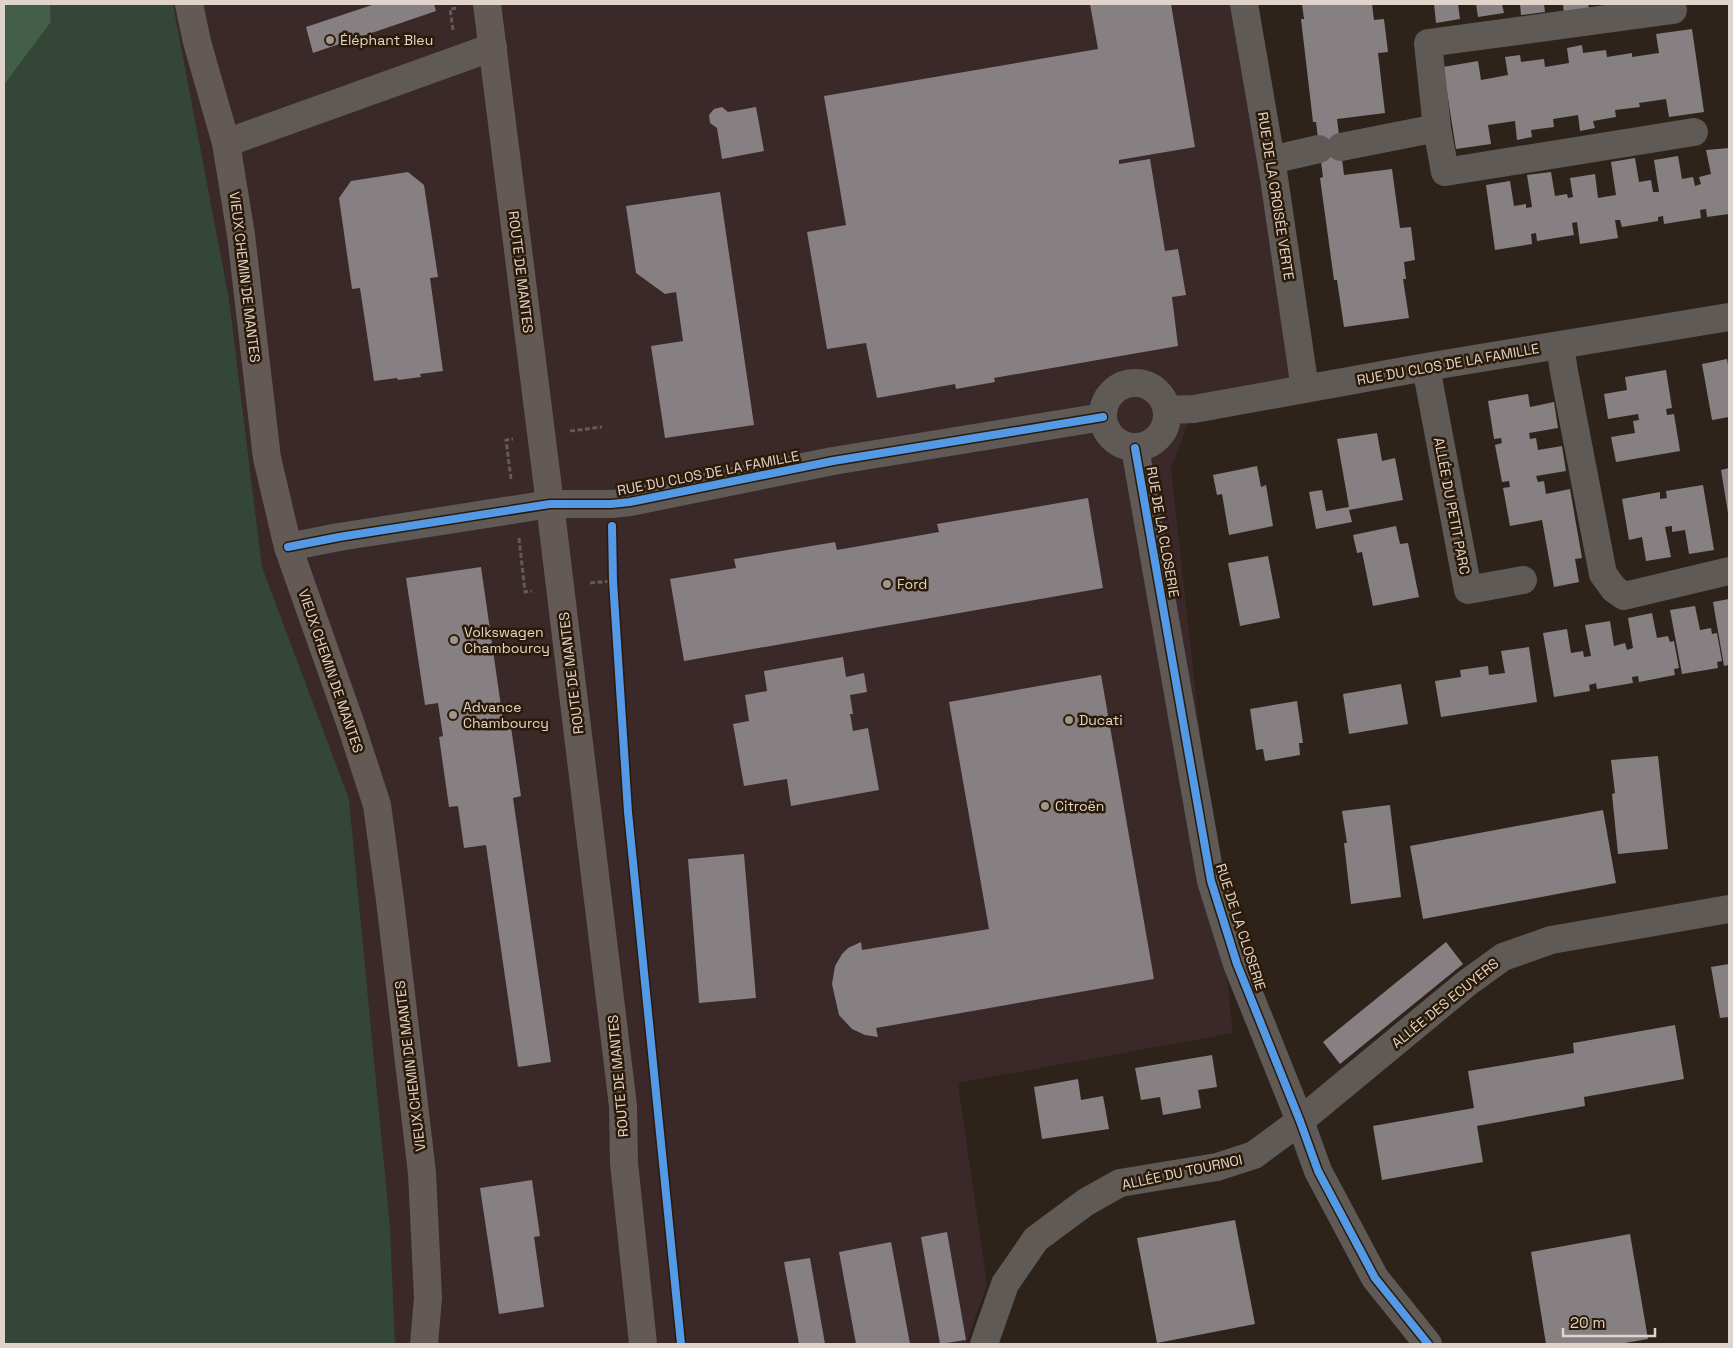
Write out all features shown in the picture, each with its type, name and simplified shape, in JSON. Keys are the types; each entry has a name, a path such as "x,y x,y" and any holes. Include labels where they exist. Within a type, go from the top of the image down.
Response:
{"main road":[{"name":"VIEUX CHEMIN DE MANTES","path":"189,4 196,42 226,142 241,235 267,458 288,547 351,725 377,805 422,1173 428,1298 424,1344"},
{"name":"ROUTE DE MANTES","path":"487,4 623,1106 624,1163 643,1344"}],"street":[{"name":"RUE DE LA CROISÉE VERTE","path":"1244,4 1271,160 1305,389"},
{"path":"1673,10 1428,43 1437,128 1445,172 1694,132"},
{"path":"226,142 493,47"},
{"path":"1271,160 1437,128"},
{"name":"RUE DU CLOS DE LA FAMILLE","path":"1167,410 1194,409 1729,317"},
{"path":"1560,345 1603,574 1614,588 1624,596 1729,571"},
{"name":"ALLÉE DU PETIT PARC","path":"1426,368 1468,590 1523,580"},
{"path":"1126,384 1142,384 1157,391 1164,399 1167,410 1165,428 1160,436 1153,442 1135,448 1125,446 1110,435 1103,417 1104,406 1109,396 1117,388 1126,384"},
{"name":"RUE DU CLOS DE LA FAMILLE","path":"288,547 339,537 550,504 611,504 630,502 833,461 1103,417"},
{"name":"RUE DE LA CLOSERIE","path":"1135,448 1211,881 1237,964 1318,1171 1375,1278 1428,1344"},
{"name":"ALLÉE DES ECUYERS","path":"1300,1121 1467,983 1503,957 1551,940 1729,909"},
{"name":"ALLÉE DU TOURNOI","path":"984,1344 1005,1284 1036,1239 1086,1202 1120,1183 1218,1167 1254,1156 1300,1121"}],"path":[{"path":"566,432 602,427"},
{"path":"512,482 506,440 515,439"},
{"path":"518,535 526,592 534,591"},
{"path":"586,584 613,581"}],"shaded area":[{"path":"173,4 1244,4 1305,389 1194,409 1171,468 1233,1033 958,1083 987,1285 966,1344 395,1344 390,1226 349,799 262,567 229,299"}],"green space":[{"path":"4,4 50,4 51,22 4,85"},
{"path":"50,4 173,4 229,299 262,567 349,799 390,1226 395,1344 4,1344 4,85 51,22"}],"building":[{"name":"Éléphant Bleu","path":"375,4 434,4 436,11 313,53 306,27"},
{"path":"1090,4 1171,4 1195,147 1119,160 1119,164 1150,159 1165,251 1178,249 1186,295 1172,297 1178,346 994,378 995,382 956,389 955,384 877,398 866,343 827,349 807,232 846,225 824,96 1098,49"},
{"path":"1302,4 1372,4 1374,20 1384,19 1388,52 1378,53 1385,113 1337,119 1344,175 1392,169 1400,228 1411,227 1415,260 1404,262 1406,279 1403,279 1409,318 1344,327 1337,280 1334,280 1320,178 1323,177 1316,122 1313,122 1301,19 1304,19"},
{"path":"1434,4 1458,4 1460,19 1436,23"},
{"path":"1476,4 1502,4 1504,13 1478,17"},
{"path":"1520,4 1544,4 1545,12 1521,15"},
{"path":"1563,4 1588,4 1590,13 1564,16"},
{"path":"1692,29 1704,112 1669,117 1666,99 1639,103 1640,107 1615,110 1616,117 1593,121 1595,128 1580,131 1578,115 1553,119 1554,127 1531,130 1532,137 1517,140 1515,121 1488,125 1491,144 1456,149 1443,67 1478,61 1481,80 1508,75 1505,57 1520,55 1521,62 1544,59 1545,67 1569,63 1567,48 1582,45 1583,53 1606,50 1607,57 1632,53 1632,57 1659,53 1656,34"},
{"path":"722,107 728,112 756,107 764,151 722,159 717,128 710,123 709,115 714,109"},
{"path":"1729,148 1729,214 1707,217 1706,209 1700,210 1701,218 1664,224 1663,216 1658,217 1658,221 1622,227 1620,220 1615,220 1618,238 1580,244 1577,222 1572,223 1574,235 1537,241 1536,233 1531,234 1532,244 1495,250 1486,185 1510,181 1514,206 1526,204 1526,208 1532,207 1527,175 1551,172 1555,196 1567,194 1568,198 1573,197 1570,178 1595,174 1598,198 1616,195 1611,162 1635,158 1639,182 1651,180 1653,192 1659,192 1654,160 1678,156 1682,179 1693,177 1695,186 1701,184 1699,177 1711,174 1706,150"},
{"path":"408,172 424,185 438,277 430,278 443,371 420,374 421,377 374,381 360,288 352,289 339,198 351,181"},
{"path":"720,192 754,425 665,438 651,346 683,341 676,292 665,294 636,273 626,206"},
{"path":"1727,359 1729,370 1729,417 1712,420 1702,364"},
{"path":"1666,370 1672,408 1666,409 1667,415 1674,414 1680,451 1616,462 1611,437 1635,433 1633,421 1639,420 1638,414 1608,419 1604,394 1627,390 1625,377"},
{"path":"1528,394 1530,407 1554,402 1558,428 1529,433 1530,439 1536,438 1538,450 1562,446 1566,471 1536,476 1538,482 1544,481 1546,494 1570,489 1582,558 1575,559 1579,582 1554,587 1542,520 1510,526 1503,488 1510,487 1509,481 1502,482 1495,445 1502,443 1501,438 1494,439 1488,401"},
{"path":"1377,433 1382,461 1395,458 1403,500 1349,510 1352,522 1316,529 1309,492 1322,490 1326,511 1349,507 1337,439"},
{"path":"1257,466 1261,487 1266,485 1273,526 1229,535 1222,494 1217,495 1213,475"},
{"path":"1729,468 1729,512 1728,513 1721,470"},
{"path":"1703,485 1714,550 1689,554 1685,530 1672,532 1672,526 1665,527 1671,557 1646,561 1642,537 1629,540 1622,499 1660,492 1660,499 1667,498 1666,491"},
{"name":"Ford","path":"1088,498 1103,588 684,661 670,579 736,568 734,559 835,542 837,550 939,532 937,524"},
{"path":"1396,526 1400,544 1408,543 1419,597 1373,606 1362,552 1357,553 1353,535"},
{"path":"1268,556 1280,618 1240,626 1228,563"},
{"name":"Volkswagen Chambourcy","path":"481,567 504,727 511,727 521,796 513,798 551,1062 518,1067 486,845 464,848 458,806 449,807 439,737 443,736 438,703 425,705 406,578"},
{"path":"1729,599 1729,665 1724,666 1713,602"},
{"path":"1695,606 1700,630 1711,628 1712,634 1717,633 1722,661 1717,662 1718,668 1682,674 1670,610"},
{"path":"1652,613 1657,638 1668,636 1670,642 1674,641 1679,668 1674,669 1675,675 1639,682 1638,676 1632,677 1633,683 1597,689 1596,683 1589,685 1590,691 1554,697 1543,633 1567,629 1571,653 1583,651 1584,657 1591,656 1585,625 1610,621 1614,646 1625,643 1627,650 1633,648 1628,618"},
{"path":"1529,647 1537,702 1441,717 1435,681 1461,677 1460,670 1488,666 1489,675 1505,673 1501,651"},
{"path":"843,657 846,677 864,673 867,692 850,695 853,714 850,714 853,731 868,728 879,790 791,806 787,779 744,786 733,724 749,721 745,695 767,691 764,671"},
{"name":"Citroën","path":"1101,675 1154,979 876,1028 878,1037 865,1035 852,1029 839,1015 832,984 835,966 848,948 861,942 862,950 989,929 949,702"},
{"path":"1401,684 1408,724 1349,734 1343,694"},
{"path":"1297,701 1303,743 1299,743 1300,755 1265,761 1263,749 1256,750 1250,709"},
{"path":"1658,756 1668,849 1618,854 1612,794 1615,793 1611,760"},
{"path":"1390,805 1401,897 1351,904 1344,843 1347,843 1342,811"},
{"path":"1603,810 1616,883 1423,919 1410,846"},
{"path":"744,854 756,998 699,1003 688,859"},
{"path":"1446,942 1463,964 1340,1064 1323,1042"},
{"path":"1729,964 1729,1017 1720,1018 1711,967"},
{"path":"1675,1025 1684,1079 1584,1097 1585,1106 1477,1126 1483,1162 1382,1180 1373,1126 1474,1108 1468,1071 1574,1053 1573,1043"},
{"path":"1212,1055 1217,1087 1198,1090 1201,1108 1163,1115 1160,1097 1141,1100 1135,1068"},
{"path":"1078,1079 1081,1100 1103,1096 1109,1129 1042,1139 1034,1087"},
{"path":"532,1180 540,1236 534,1237 544,1307 499,1314 480,1188"},
{"path":"1235,1220 1255,1324 1157,1343 1137,1238"},
{"path":"947,1232 966,1340 940,1344 921,1237"},
{"path":"1630,1234 1648,1339 1619,1344 1546,1344 1531,1252"},
{"path":"891,1242 910,1344 856,1344 839,1252"},
{"path":"810,1258 825,1344 799,1344 784,1262"}],"cycle path":[{"path":"288,547 339,537 550,504 611,504 630,502 833,461 1103,417"},
{"path":"1135,448 1211,881 1237,964 1318,1171 1375,1278 1428,1344"},
{"path":"612,526 613,581 628,812 681,1344"}],"place":[{"name":"Éléphant Bleu","path":"330,40"},
{"name":"Ford","path":"887,584"},
{"name":"Volkswagen Chambourcy","path":"454,640"},
{"name":"Advance Chambourcy","path":"453,715"},
{"name":"Ducati","path":"1069,720"},
{"name":"Citroën","path":"1045,806"}]}
